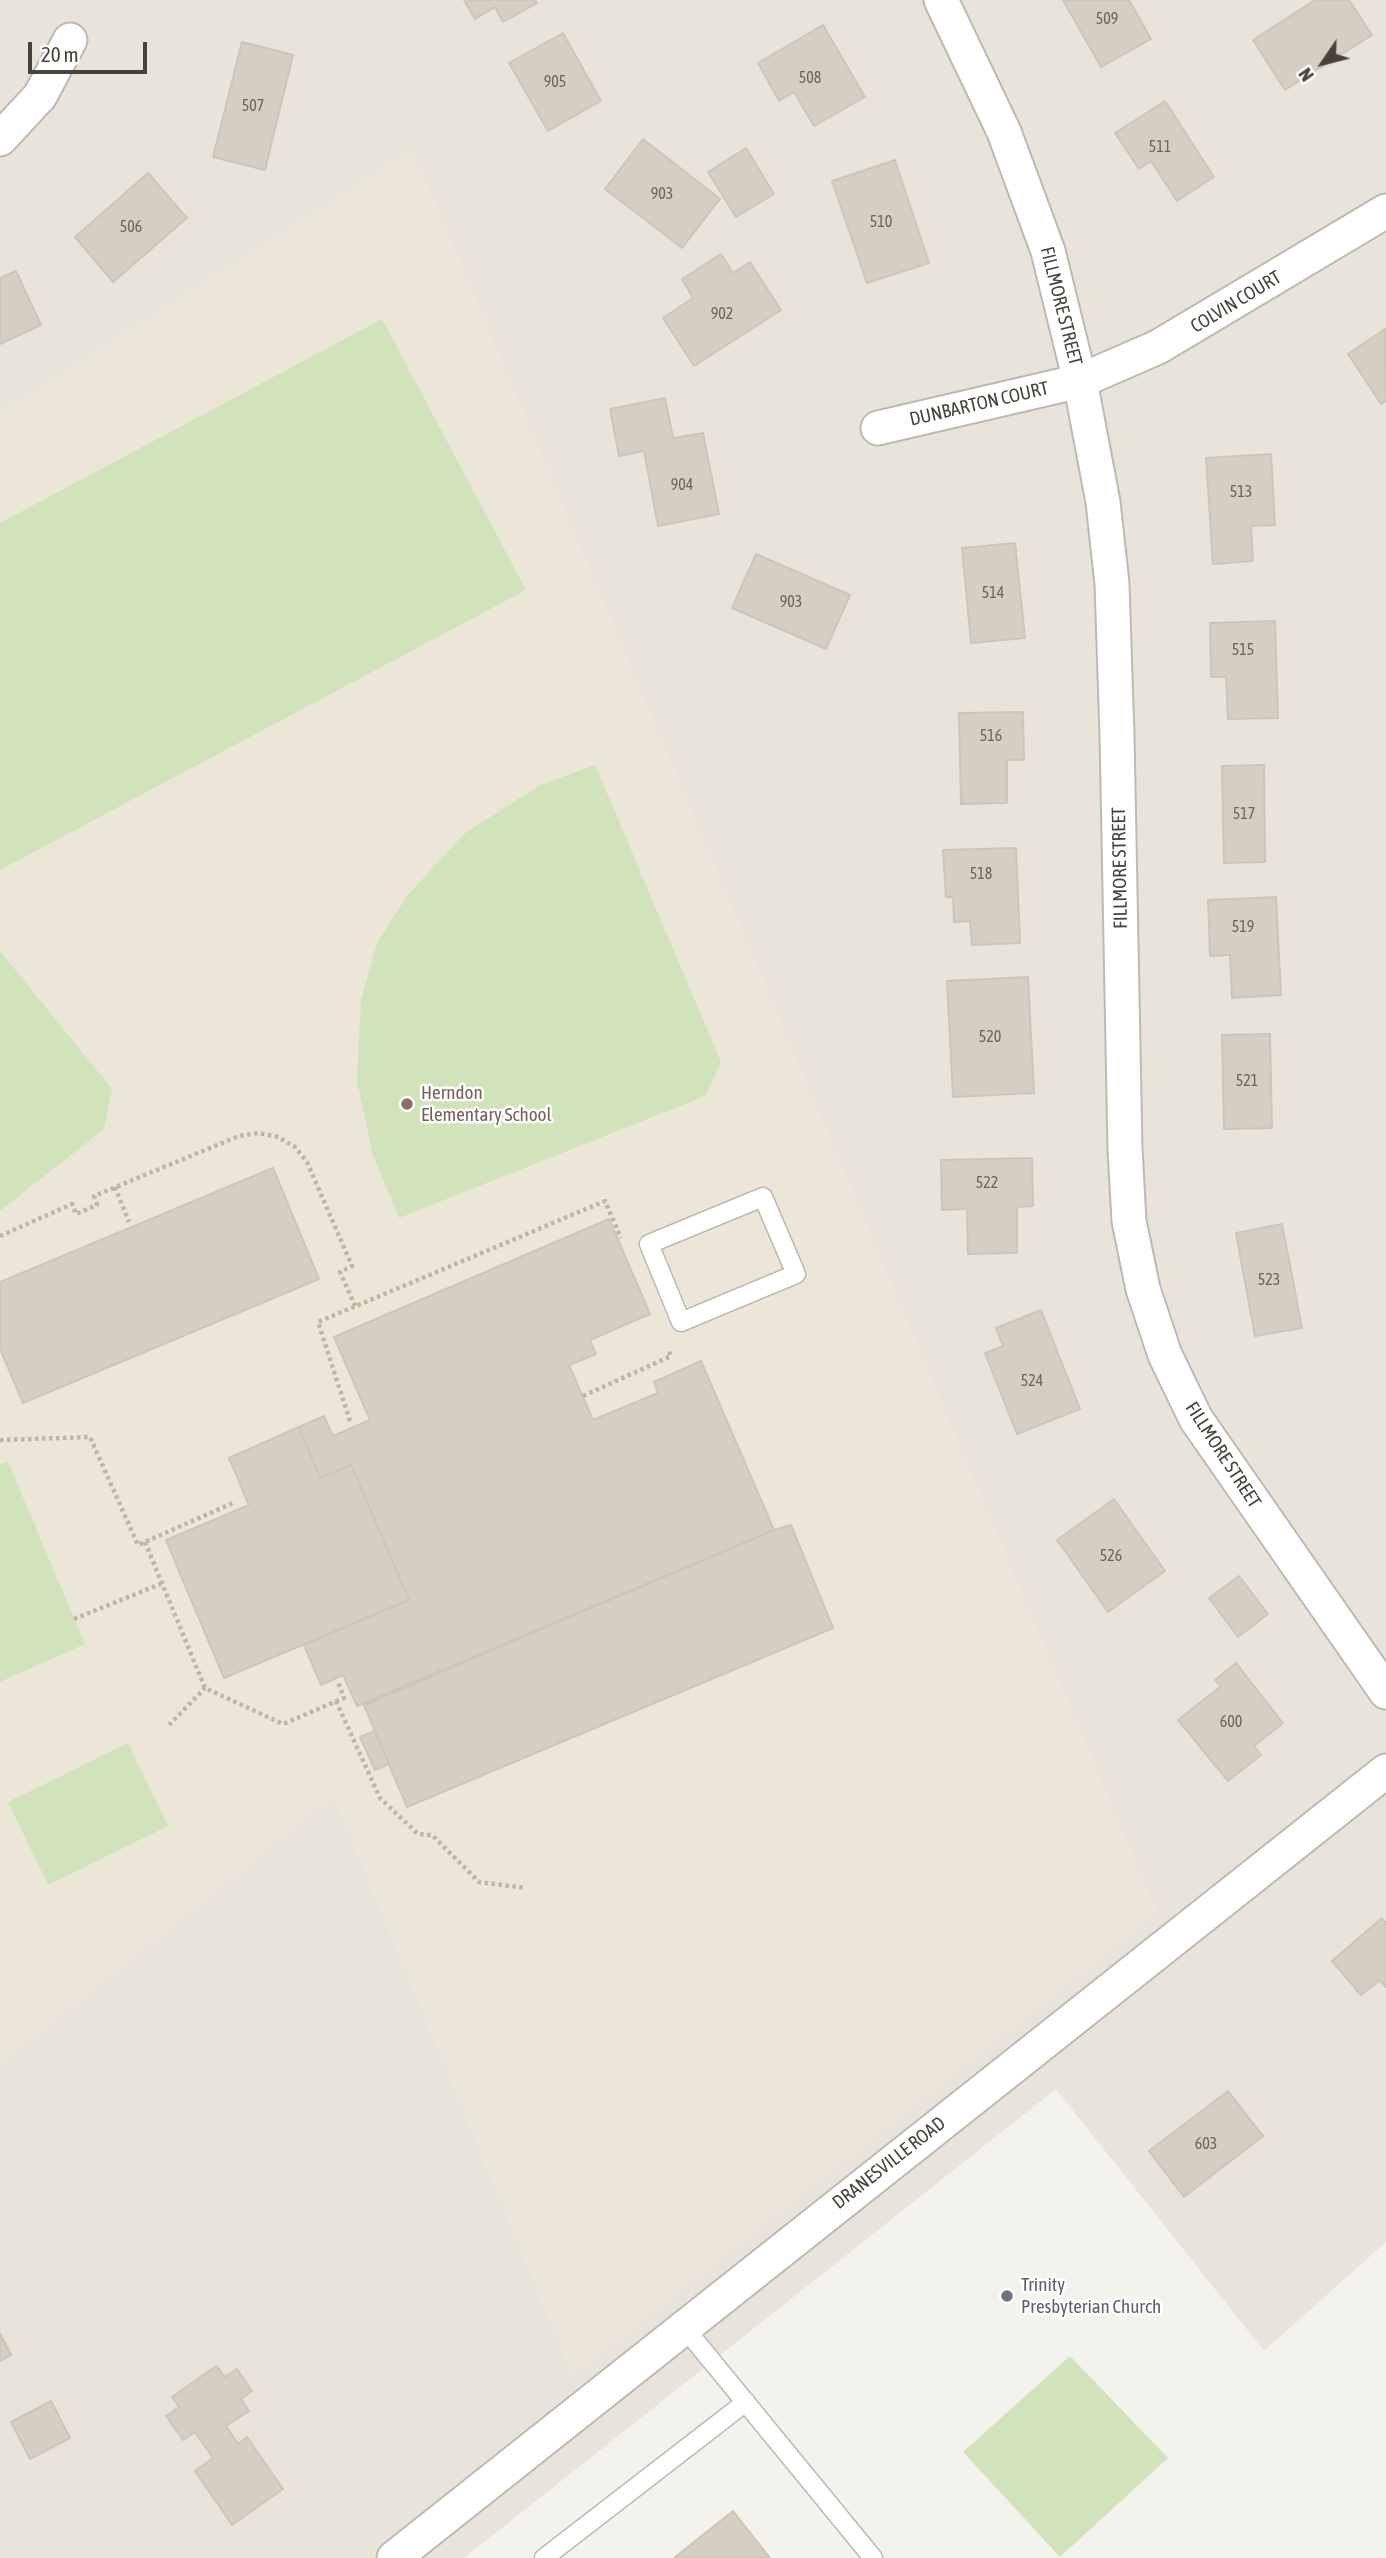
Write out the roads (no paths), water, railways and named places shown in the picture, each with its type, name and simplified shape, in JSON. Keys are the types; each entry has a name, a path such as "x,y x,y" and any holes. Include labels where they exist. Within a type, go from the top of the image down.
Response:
{"street":[{"name":"FILLMORE STREET","path":"941,0 1004,132 1048,251 1080,381 1103,502 1112,584 1125,1149 1129,1222 1143,1289 1165,1355 1196,1419 1386,1692"},
{"path":"0,139 40,96 70,40"},
{"name":"COLVIN COURT","path":"1080,381 1199,326 1386,211"},
{"name":"DUNBARTON COURT","path":"878,428 1080,381"},
{"name":"DRANESVILLE ROAD","path":"394,2558 683,2326 1386,1771"}],"lane":[{"path":"764,1197 796,1274 785,1279 681,1322 649,1244 764,1197"},
{"path":"683,2326 873,2558"},
{"path":"544,2558 746,2402"}],"place":[{"name":"Herndon Elementary School","path":"407,1104"},
{"name":"Trinity Presbyterian Church","path":"1007,2296"}]}
